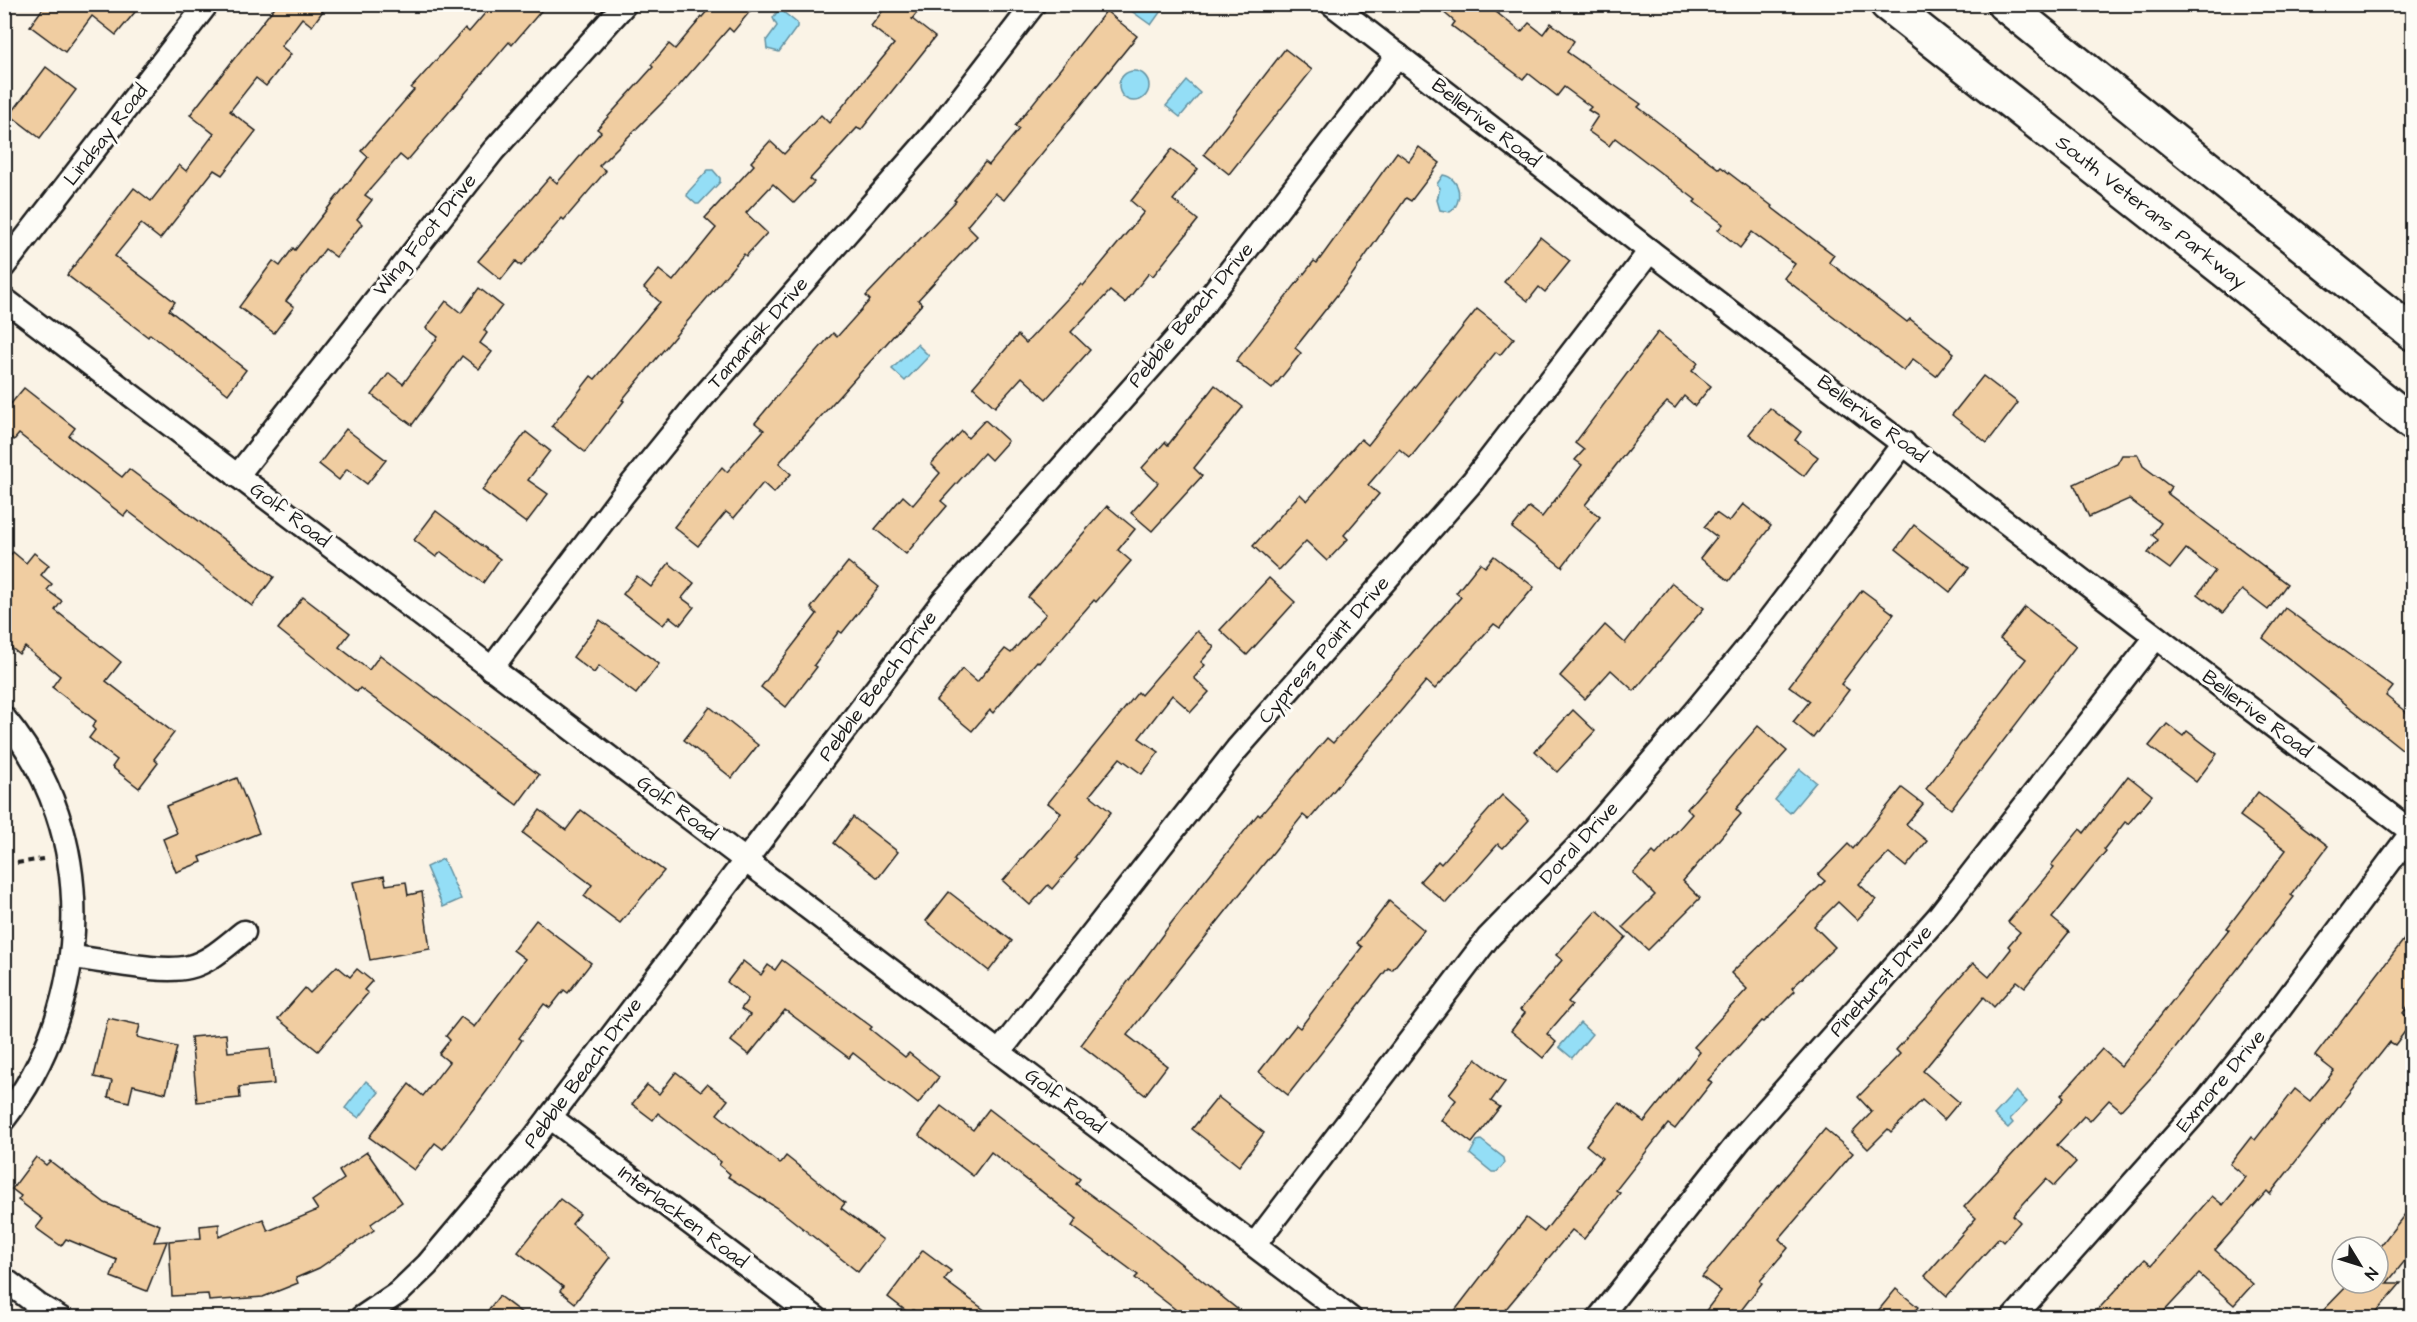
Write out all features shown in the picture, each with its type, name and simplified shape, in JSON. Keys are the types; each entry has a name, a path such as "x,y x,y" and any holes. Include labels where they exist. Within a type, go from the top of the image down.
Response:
{"highway":[{"name":"South Veterans Parkway","path":"1887,4 2247,288 2412,423"},
{"path":"2004,4 2412,333"}],"street":[{"name":"Lindsay Road","path":"4,266 207,4"},
{"name":"Wing Foot Drive","path":"237,476 493,151 625,4"},
{"name":"Tamarisk Drive","path":"491,669 615,505 695,406 937,130 1034,4"},
{"name":"Bellerive Road","path":"1332,4 1650,251 2412,832"},
{"name":"Pebble Beach Drive","path":"361,1317 398,1293 427,1265 550,1117 943,602 1184,330 1398,55"},
{"name":"Cypress Point Drive","path":"1000,1051 1237,749 1473,481 1650,251"},
{"name":"Golf Road","path":"4,299 1350,1317"},
{"name":"Doral Drive","path":"1254,1244 1488,938 1582,842 1696,710 1752,642 1904,443"},
{"name":"Pinehurst Drive","path":"1599,1317 1740,1140 1946,908 2156,637"},
{"path":"4,718 34,763 51,798 64,836 73,896 72,957 63,1004 47,1050 4,1119"},
{"name":"Exmore Drive","path":"2013,1317 2207,1100 2273,1018 2412,832"},
{"path":"72,957 165,969 188,967 209,958 244,932"},
{"name":"Interlacken Road","path":"550,1117 807,1315"},
{"path":"4,1279 38,1305 60,1317"}],"path":[{"path":"17,863 43,858"}],"water":[{"path":"1123,5 1152,5 1161,11 1151,25"},
{"path":"782,11 797,23 797,27 779,52 767,49 766,41 777,26 773,18 777,12"},
{"path":"1134,71 1145,75 1149,86 1145,97 1134,101 1123,97 1119,86 1123,75"},
{"path":"1187,81 1200,93 1180,117 1166,106"},
{"path":"708,170 713,170 720,178 720,182 699,204 696,204 687,196 688,192"},
{"path":"1443,175 1449,177 1457,185 1459,197 1450,212 1440,210 1437,200 1440,188 1437,184"},
{"path":"917,344 929,356 905,381 892,369"},
{"path":"1800,769 1816,782 1790,813 1775,800"},
{"path":"443,859 461,899 443,907 426,867"},
{"path":"1580,1023 1592,1034 1572,1058 1559,1047"},
{"path":"366,1081 379,1092 359,1118 345,1108"},
{"path":"2016,1091 2027,1102 2010,1119 2013,1123 2008,1128 1994,1115"},
{"path":"1481,1140 1504,1158 1505,1163 1497,1172 1492,1172 1470,1154 1477,1141"}],"building":[{"path":"46,4 125,4 135,12 116,35 92,16 65,52 30,26"},
{"path":"277,4 328,4 312,26 302,18 281,46 291,54 266,86 256,78 230,111 256,131 222,175 214,170 160,239 141,224 115,256 175,302 169,310 246,370 228,394 150,334 148,337 67,275 134,188 151,201 179,165 186,171 214,134 190,115"},
{"path":"493,4 547,4 512,45 509,42 407,161 400,155 365,195 372,200 357,219 362,224 336,257 325,249 286,301 294,307 274,333 239,307 273,261 280,266 293,248 295,250 368,157 361,151 414,90 411,88 465,28 469,32"},
{"path":"713,4 756,4 733,32 729,28 677,88 599,166 606,171 521,266 516,261 501,280 478,261 550,177 557,183 601,132 597,129 653,67 651,65 669,44 675,49"},
{"path":"888,4 924,4 912,19 935,37 861,130 857,128 810,179 814,182 794,203 773,184 746,213 767,233 746,256 744,254 622,400 624,401 585,452 552,426 591,376 595,379 660,302 644,288 659,270 673,281 716,228 705,218 754,165 751,162 770,141 784,154 821,115 829,123 894,44 871,26"},
{"path":"1434,4 1486,4 1521,32 1529,23 1543,34 1551,23 1574,41 1567,52 1641,104 1638,107 1719,169 1721,167 1834,255 1829,262 1907,322 1910,319 1954,353 1936,376 1913,359 1904,371 1784,278 1795,264 1752,232 1740,248 1718,230 1723,224 1694,202 1696,200 1615,138 1609,146 1588,131 1598,116 1588,110 1591,107 1564,87 1557,96 1528,73 1523,79 1452,26 1455,22"},
{"path":"1106,11 1137,36 1004,200 995,193 967,226 977,236 918,300 922,304 779,463 791,474 774,493 763,483 734,518 726,512 698,546 674,527 722,467 727,472 764,430 755,423 784,388 833,333 837,337 870,300 866,296 956,201 954,200 985,162 989,165 1019,129 1015,126"},
{"path":"1285,49 1312,70 1229,174 1204,154"},
{"path":"46,67 76,90 40,138 10,115"},
{"path":"1419,147 1440,163 1411,201 1406,198 1345,285 1295,348 1301,353 1272,389 1236,361 1314,261 1317,263 1397,152 1409,161"},
{"path":"1172,149 1198,169 1173,200 1198,220 1153,276 1149,273 1125,303 1110,291 1071,332 1090,350 1046,399 1022,377 995,407 973,387 1018,335 1026,343 1081,284 1083,286 1144,212 1131,201"},
{"path":"1540,237 1570,261 1545,292 1539,287 1528,301 1504,282"},
{"path":"479,288 502,306 484,330 487,333 480,343 492,352 479,369 462,356 412,425 372,395 389,373 403,384 438,337 426,328 446,301 461,313"},
{"path":"1477,309 1514,338 1500,355 1496,352 1410,458 1399,449 1368,485 1379,494 1344,535 1348,539 1327,561 1306,541 1279,570 1253,546 1300,494 1307,501 1361,439 1368,445"},
{"path":"1658,332 1698,363 1692,371 1711,386 1695,406 1684,396 1675,408 1667,402 1656,414 1585,505 1600,517 1562,567 1512,528 1529,507 1542,517 1582,465 1575,460 1584,450 1575,443"},
{"path":"1983,376 2018,403 1987,443 1952,415"},
{"path":"1215,385 1243,407 1194,468 1202,476 1152,531 1131,513 1158,483 1142,468 1165,442 1168,445"},
{"path":"24,388 75,428 69,436 122,477 129,469 274,577 252,606 128,511 124,516 19,434 14,440 4,432 4,412"},
{"path":"1770,408 1801,432 1795,440 1818,457 1804,476 1749,434"},
{"path":"985,420 1008,441 991,460 984,453 941,501 947,506 906,554 875,529 903,496 913,505 940,473 931,464 962,431 968,438"},
{"path":"346,429 386,460 367,484 347,469 339,480 319,464"},
{"path":"526,432 550,451 528,480 548,494 526,523 482,490"},
{"path":"2122,455 2138,455 2143,466 2171,487 2167,493 2287,584 2268,610 2242,590 2223,613 2198,594 2215,571 2186,549 2170,569 2148,553 2158,540 2152,535 2161,523 2129,499 2089,517 2074,484 2117,464"},
{"path":"1743,504 1771,526 1729,581 1700,558 1717,537 1704,527 1716,513 1729,522"},
{"path":"1107,506 1135,529 1118,550 1131,561 1039,663 1037,661 993,713 990,710 972,731 936,701 962,669 977,682 1005,649 1011,653 1046,614 1028,597"},
{"path":"436,511 500,559 483,583 441,552 436,557 414,540"},
{"path":"1914,525 1969,568 1950,592 1896,549"},
{"path":"13,552 26,563 34,553 49,565 41,575 52,584 47,590 62,601 55,610 121,662 106,681 174,733 154,759 158,763 139,788 112,767 117,760 89,738 95,730 92,727 96,721 52,687 60,676 25,647 19,654 4,642 4,562"},
{"path":"1494,556 1534,587 1500,628 1494,624 1435,689 1426,681 1309,820 1303,815 1127,1035 1167,1066 1145,1095 1081,1045 1172,922 1258,814 1260,816 1327,738 1333,743 1461,597 1456,593 1480,563 1485,567"},
{"path":"848,562 879,587 842,633 839,631 814,665 817,667 786,707 761,687 817,614 811,608"},
{"path":"669,563 694,583 682,598 694,607 680,625 670,617 663,625 623,594 637,576 651,587"},
{"path":"1269,578 1295,602 1247,655 1220,630"},
{"path":"1672,583 1704,608 1634,691 1611,670 1585,699 1560,676 1605,625 1625,643"},
{"path":"1862,590 1894,614 1841,684 1849,690 1813,738 1793,722 1810,701 1789,686"},
{"path":"303,597 350,633 339,647 369,670 380,655 539,775 517,805 360,688 357,692 278,629"},
{"path":"2025,607 2076,646 1951,809 1926,789 2026,659 2000,639"},
{"path":"2285,608 2393,687 2386,696 2412,717 2412,757 2263,638"},
{"path":"600,620 659,664 636,694 599,666 594,673 573,657"},
{"path":"1197,631 1214,647 1201,662 1205,665 1194,678 1209,692 1191,712 1172,695 1139,738 1159,752 1142,774 1120,758 1090,795 1111,812 1075,858 1077,860 1052,889 1048,885 1030,905 1003,881 1061,813 1048,803 1138,692 1141,695"},
{"path":"710,707 758,745 732,778 684,740"},
{"path":"1573,710 1595,731 1557,772 1535,751"},
{"path":"2167,724 2183,736 2187,731 2217,754 2196,782 2149,746"},
{"path":"1758,726 1787,751 1736,809 1741,814 1683,881 1700,898 1648,950 1623,927 1655,895 1633,873 1653,852 1656,855 1692,814 1687,809"},
{"path":"2128,776 2152,795 2128,824 2125,822 2104,849 2106,851 2052,918 2069,932 2025,987 2017,981 1994,1007 1984,997 1923,1071 1959,1102 1944,1120 1922,1100 1891,1132 1888,1129 1868,1149 1852,1133 1872,1112 1858,1097 1900,1054 1896,1050 1973,963 1989,977 2011,949 2008,946 2020,932 2008,922 2054,867 2051,865 2080,829 2084,833"},
{"path":"237,778 259,833 200,857 202,862 176,872 163,839 177,833 166,806"},
{"path":"1902,788 1923,804 1906,824 1927,841 1906,867 1889,853 1859,884 1876,900 1857,920 1838,902 1814,926 1835,947 1792,988 1795,991 1764,1022 1762,1021 1708,1080 1712,1082 1675,1129 1668,1124 1616,1190 1620,1193 1584,1239 1572,1230 1499,1317 1450,1317 1526,1218 1544,1232 1602,1158 1586,1145 1619,1103 1644,1122 1700,1052 1694,1047 1747,989 1731,973 1825,881 1818,875 1848,844 1853,849"},
{"path":"2258,792 2328,846 2291,895 2294,897 2159,1069 2121,1110 2109,1100 2090,1121 2084,1116 2057,1145 2076,1162 2054,1186 2046,1179 2013,1215 2020,1222 2003,1242 1999,1238 1947,1296 1925,1276 1976,1218 1964,1207 2064,1098 2061,1095 2102,1049 2121,1066 2229,929 2227,928 2286,850 2240,816"},
{"path":"1502,795 1529,820 1503,848 1498,844 1446,903 1420,881 1438,861 1441,864"},
{"path":"540,810 566,830 581,810 664,871 620,923 584,896 592,885 523,833"},
{"path":"853,817 898,852 878,878 834,843"},
{"path":"384,876 386,885 406,882 408,895 422,892 430,949 370,960 353,882"},
{"path":"949,892 1012,941 989,971 926,921"},
{"path":"1389,901 1424,930 1392,970 1388,968 1288,1095 1259,1072 1296,1025 1300,1028 1362,947 1357,943"},
{"path":"1597,910 1626,937 1568,1002 1572,1005 1547,1034 1556,1042 1543,1058 1511,1031 1525,1013 1520,1010 1562,960 1556,955"},
{"path":"536,920 591,963 568,993 564,990 550,1008 544,1004 519,1038 522,1040 496,1079 443,1149 435,1143 414,1170 369,1137 409,1084 423,1096 449,1062 439,1054 450,1040 446,1036 461,1017 474,1027 525,959 513,950"},
{"path":"2412,929 2412,1001 2403,1013 2412,1022 2395,1045 2390,1042 2270,1194 2267,1191 2215,1250 2253,1284 2234,1305 2199,1274 2159,1317 2091,1317 2145,1259 2152,1265 2212,1196 2223,1205 2246,1177 2230,1164 2251,1137 2255,1140 2295,1089 2310,1101 2334,1071 2315,1056"},
{"path":"782,960 872,1027 870,1029 905,1057 909,1053 939,1077 918,1104 853,1053 849,1058 785,1010 749,1055 731,1041 750,1015 741,1009 748,999 727,982 743,961 761,975 768,965 775,970"},
{"path":"337,966 350,977 357,969 372,981 364,990 368,993 318,1051 278,1019 305,988 310,993"},
{"path":"108,1018 140,1025 137,1037 177,1047 166,1093 133,1085 129,1102 108,1097 112,1081 94,1077"},
{"path":"226,1034 228,1052 270,1048 274,1084 239,1087 240,1098 197,1102 191,1037"},
{"path":"1476,1059 1505,1082 1491,1101 1500,1107 1472,1143 1441,1120 1456,1100 1449,1094"},
{"path":"676,1072 701,1091 707,1084 728,1100 717,1114 780,1164 786,1156 845,1203 841,1208 883,1240 858,1272 777,1208 728,1177 730,1174 719,1165 721,1162 658,1113 653,1120 632,1104 647,1085 659,1094"},
{"path":"1218,1097 1264,1133 1239,1166 1192,1129"},
{"path":"941,1106 973,1130 989,1109 1080,1179 1076,1184 1148,1237 1247,1317 1168,1317 1175,1309 1135,1278 1138,1275 1072,1226 1077,1219 991,1152 973,1176 919,1135"},
{"path":"1825,1129 1853,1153 1779,1239 1788,1248 1760,1281 1762,1283 1736,1317 1701,1317 1721,1291 1702,1277"},
{"path":"367,1152 402,1202 371,1224 374,1230 319,1268 296,1278 298,1283 263,1297 209,1301 208,1294 172,1296 169,1241 201,1238 200,1226 219,1224 219,1237 263,1219 268,1231 318,1210 312,1201 344,1179 339,1171"},
{"path":"36,1157 46,1165 50,1161 105,1203 160,1225 154,1242 167,1241 147,1291 111,1277 117,1260 66,1239 61,1246 36,1228 43,1219 18,1200 21,1196 12,1189"},
{"path":"560,1199 580,1214 572,1224 610,1257 575,1303 560,1291 563,1287 518,1252"},
{"path":"2412,1205 2412,1252 2390,1279 2390,1235"},
{"path":"923,1250 951,1271 944,1280 994,1317 924,1317 913,1310 910,1314 888,1297"},
{"path":"2390,1283 2401,1283 2372,1317 2317,1317 2338,1295 2390,1295"},
{"path":"1896,1289 1918,1307 1910,1317 1873,1317"},
{"path":"499,1296 527,1317 483,1317"}]}
